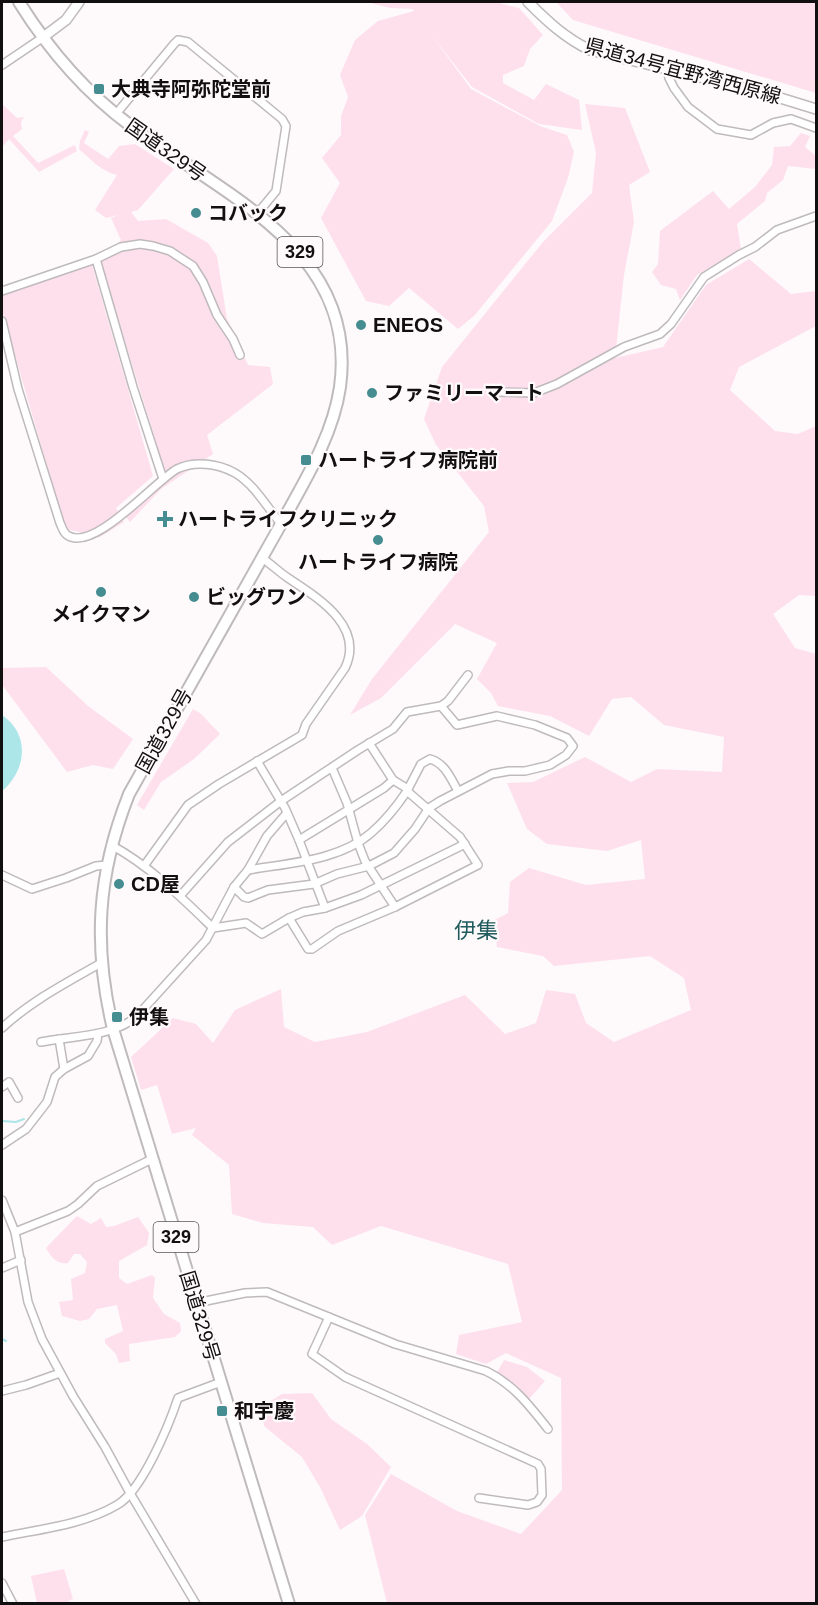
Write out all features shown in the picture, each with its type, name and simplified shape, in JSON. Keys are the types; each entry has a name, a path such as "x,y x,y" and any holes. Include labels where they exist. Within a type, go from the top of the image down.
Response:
{"highway":[{"name":"国道329号","path":"19,2 42,38 92,95 258,214 298,250 319,280 333,311 340,349 340,387 332,421 281,524 129,794 111,845 101,907 100,963 105,998 113,1029 289,1604"}],"main road":[{"path":"42,38 66,20 79,2"},
{"name":"県道34号宜野湾西原線","path":"528,2 557,30 590,50 764,93 816,109"}],"street":[{"path":"2,64 42,38"},
{"path":"116,114 174,44 178,40 188,42 282,118 286,126 276,191 258,214"},
{"path":"667,68 674,88 688,106 717,129 751,135 772,123 791,119 816,128"},
{"path":"498,392 534,393 557,384 624,347 660,334 671,324 704,277 755,247 777,230 816,216"},
{"path":"2,291 96,259 121,247 140,244 170,251 193,266 203,282 216,315 233,339 240,355"},
{"path":"96,259 163,479"},
{"path":"2,321 18,389 64,532 75,538 82,537 120,518 176,469 197,464 220,466 238,475 252,487 281,524"},
{"path":"144,866 188,805 302,735 306,724 345,668 351,652 350,641 343,624 329,608 262,558"},
{"path":"180,896 228,842 281,801 393,729 407,712 441,706 468,675"},
{"path":"234,887 248,898 268,890 314,884 337,874 369,866 394,853 415,829 429,808 492,774 525,771 550,765 566,755 573,746 567,738 535,725 497,716 457,725 441,706"},
{"path":"289,918 308,949 312,949 338,931 394,907 478,866 465,844 429,808 393,780 369,743"},
{"path":"248,870 306,860 342,851 357,843 379,825 408,790 422,764 430,759 443,767 459,791"},
{"path":"257,761 281,801 299,840 325,908"},
{"path":"332,768 349,809 357,843 394,907"},
{"path":"299,840 384,788 393,780"},
{"path":"41,1042 98,1034 129,1024 206,940 234,887 248,870 267,836 286,814"},
{"path":"213,928 246,923 262,934 303,912 325,908 361,895 465,844"},
{"path":"111,845 144,866 213,928"},
{"path":"2,875 32,889 99,865 107,865"},
{"path":"2,1028 21,1011 46,994 100,963"},
{"path":"2,1145 26,1129 47,1102 55,1077 64,1069 88,1056 97,1041 98,1034"},
{"path":"59,1039 64,1069"},
{"path":"2,1087 9,1082 18,1098"},
{"path":"15,1232 68,1211 97,1186 152,1159"},
{"path":"2,1200 15,1232 31,1313 60,1373 196,1604"},
{"path":"2,1268 21,1260"},
{"path":"196,1303 245,1293 267,1292 395,1344 497,1376 526,1400 548,1429"},
{"path":"329,1317 312,1354 345,1377 538,1464 541,1469 542,1495 537,1502 528,1505 479,1498"},
{"path":"2,1391 60,1373"},
{"path":"2,1537 92,1517 119,1504 130,1493 159,1446 178,1398 221,1382"},
{"path":"2,1583 13,1604"}],"shaded area":[{"path":"367,2 496,2 519,8 543,35 530,49 524,66 503,75 503,83 534,100 546,84 579,100 582,130 539,124 472,87 433,37 471,89 540,126 567,135 574,152 568,178 552,221 474,316 458,329 409,288 389,306 366,301 321,218 340,183 322,158 341,135 341,116 348,97 340,75 355,40 378,21 414,11"},
{"path":"556,2 816,2 816,93 573,20"},
{"path":"2,104 17,118 24,117 21,122 22,129 13,136 38,163 75,145 77,151 39,172 9,139 2,147"},
{"path":"585,104 625,108 650,172 629,185 634,222 624,275 615,358 663,347 706,285 749,259 791,294 816,291 816,326 739,367 730,390 775,431 798,434 816,426 816,596 799,595 773,614 795,648 816,654 816,1603 387,1603 365,1515 391,1474 457,1511 521,1534 562,1490 561,1378 506,1353 486,1364 456,1354 459,1335 522,1322 508,1264 381,1226 332,1245 313,1227 263,1223 232,1214 229,1165 192,1135 196,1128 172,1134 157,1085 141,1090 131,1057 173,1018 196,1024 213,1043 235,1010 281,989 284,1027 315,1042 367,1032 465,995 505,1034 536,1023 546,990 575,994 586,1023 614,1042 691,1010 684,978 650,956 554,966 543,956 497,947 493,921 508,913 510,882 529,868 586,885 645,879 641,840 607,851 547,844 527,829 507,783 533,782 585,757 631,782 657,769 722,772 724,737 664,725 631,697 612,699 589,736 550,716 498,706 491,693 477,679 497,643 455,624 381,698 350,715 372,679 489,532 484,506 436,445 424,419 442,367 543,242 592,193 596,153"},
{"path":"85,130 89,132 84,143 108,159 119,146 135,144 174,169 138,210 131,212 138,221 166,219 208,243 217,256 227,319 248,365 270,367 273,384 207,435 213,454 161,489 130,522 121,511 165,471 100,261 121,240 111,218 119,215 106,218 95,210 117,175 101,168 79,149"},
{"path":"801,133 810,136 805,147 816,156 816,169 788,166 783,180 767,193 765,201 737,224 741,249 697,275 680,300 676,289 661,285 652,272 658,264 660,231 713,191 729,209 755,187 772,165 774,147 790,146"},
{"path":"92,265 153,476 116,508 124,522 100,537 66,529 2,310 2,294"},
{"path":"46,667 88,706 133,739 113,769 93,765 67,772 3,686 3,668"},
{"path":"193,709 220,734 194,759 161,782 144,810 137,805"},
{"path":"77,1216 91,1224 101,1218 106,1227 138,1217 149,1233 147,1245 119,1261 119,1278 127,1284 152,1275 155,1278 153,1298 164,1314 180,1323 181,1331 175,1337 129,1344 130,1361 119,1363 116,1354 105,1343 105,1339 123,1331 117,1305 97,1309 89,1319 80,1321 62,1316 59,1302 73,1300 71,1279 85,1273 87,1262 80,1254 74,1254 68,1263 58,1262 46,1248"},
{"path":"504,1360 527,1367 545,1381 529,1399 496,1374"},
{"path":"312,1393 331,1419 367,1444 391,1467 362,1516 340,1530 320,1487 302,1457 264,1426 261,1407 282,1394"},
{"path":"64,1569 73,1599 65,1603 37,1603 31,1576"}],"water":[{"path":"2,715 18,732 22,753 16,774 2,791"}],"waterway":[{"path":"2,1121 16,1122 24,1119"},
{"path":"2,1339 6,1341"}],"place":[{"name":"大典寺阿弥陀堂前","path":"99,89"},
{"name":"コバック","path":"196,213"},
{"name":"ENEOS","path":"361,325"},
{"name":"ファミリーマート","path":"372,393"},
{"name":"ハートライフ病院前","path":"306,460"},
{"name":"ハートライフクリニック","path":"165,519"},
{"name":"ハートライフ病院","path":"378,540"},
{"name":"メイクマン","path":"101,592"},
{"name":"ビッグワン","path":"194,597"},
{"name":"CD屋","path":"119,884"},
{"name":"伊集","path":"117,1017"},
{"name":"和宇慶","path":"222,1411"}],"district":[{"name":"伊集","path":"476,930"}]}
